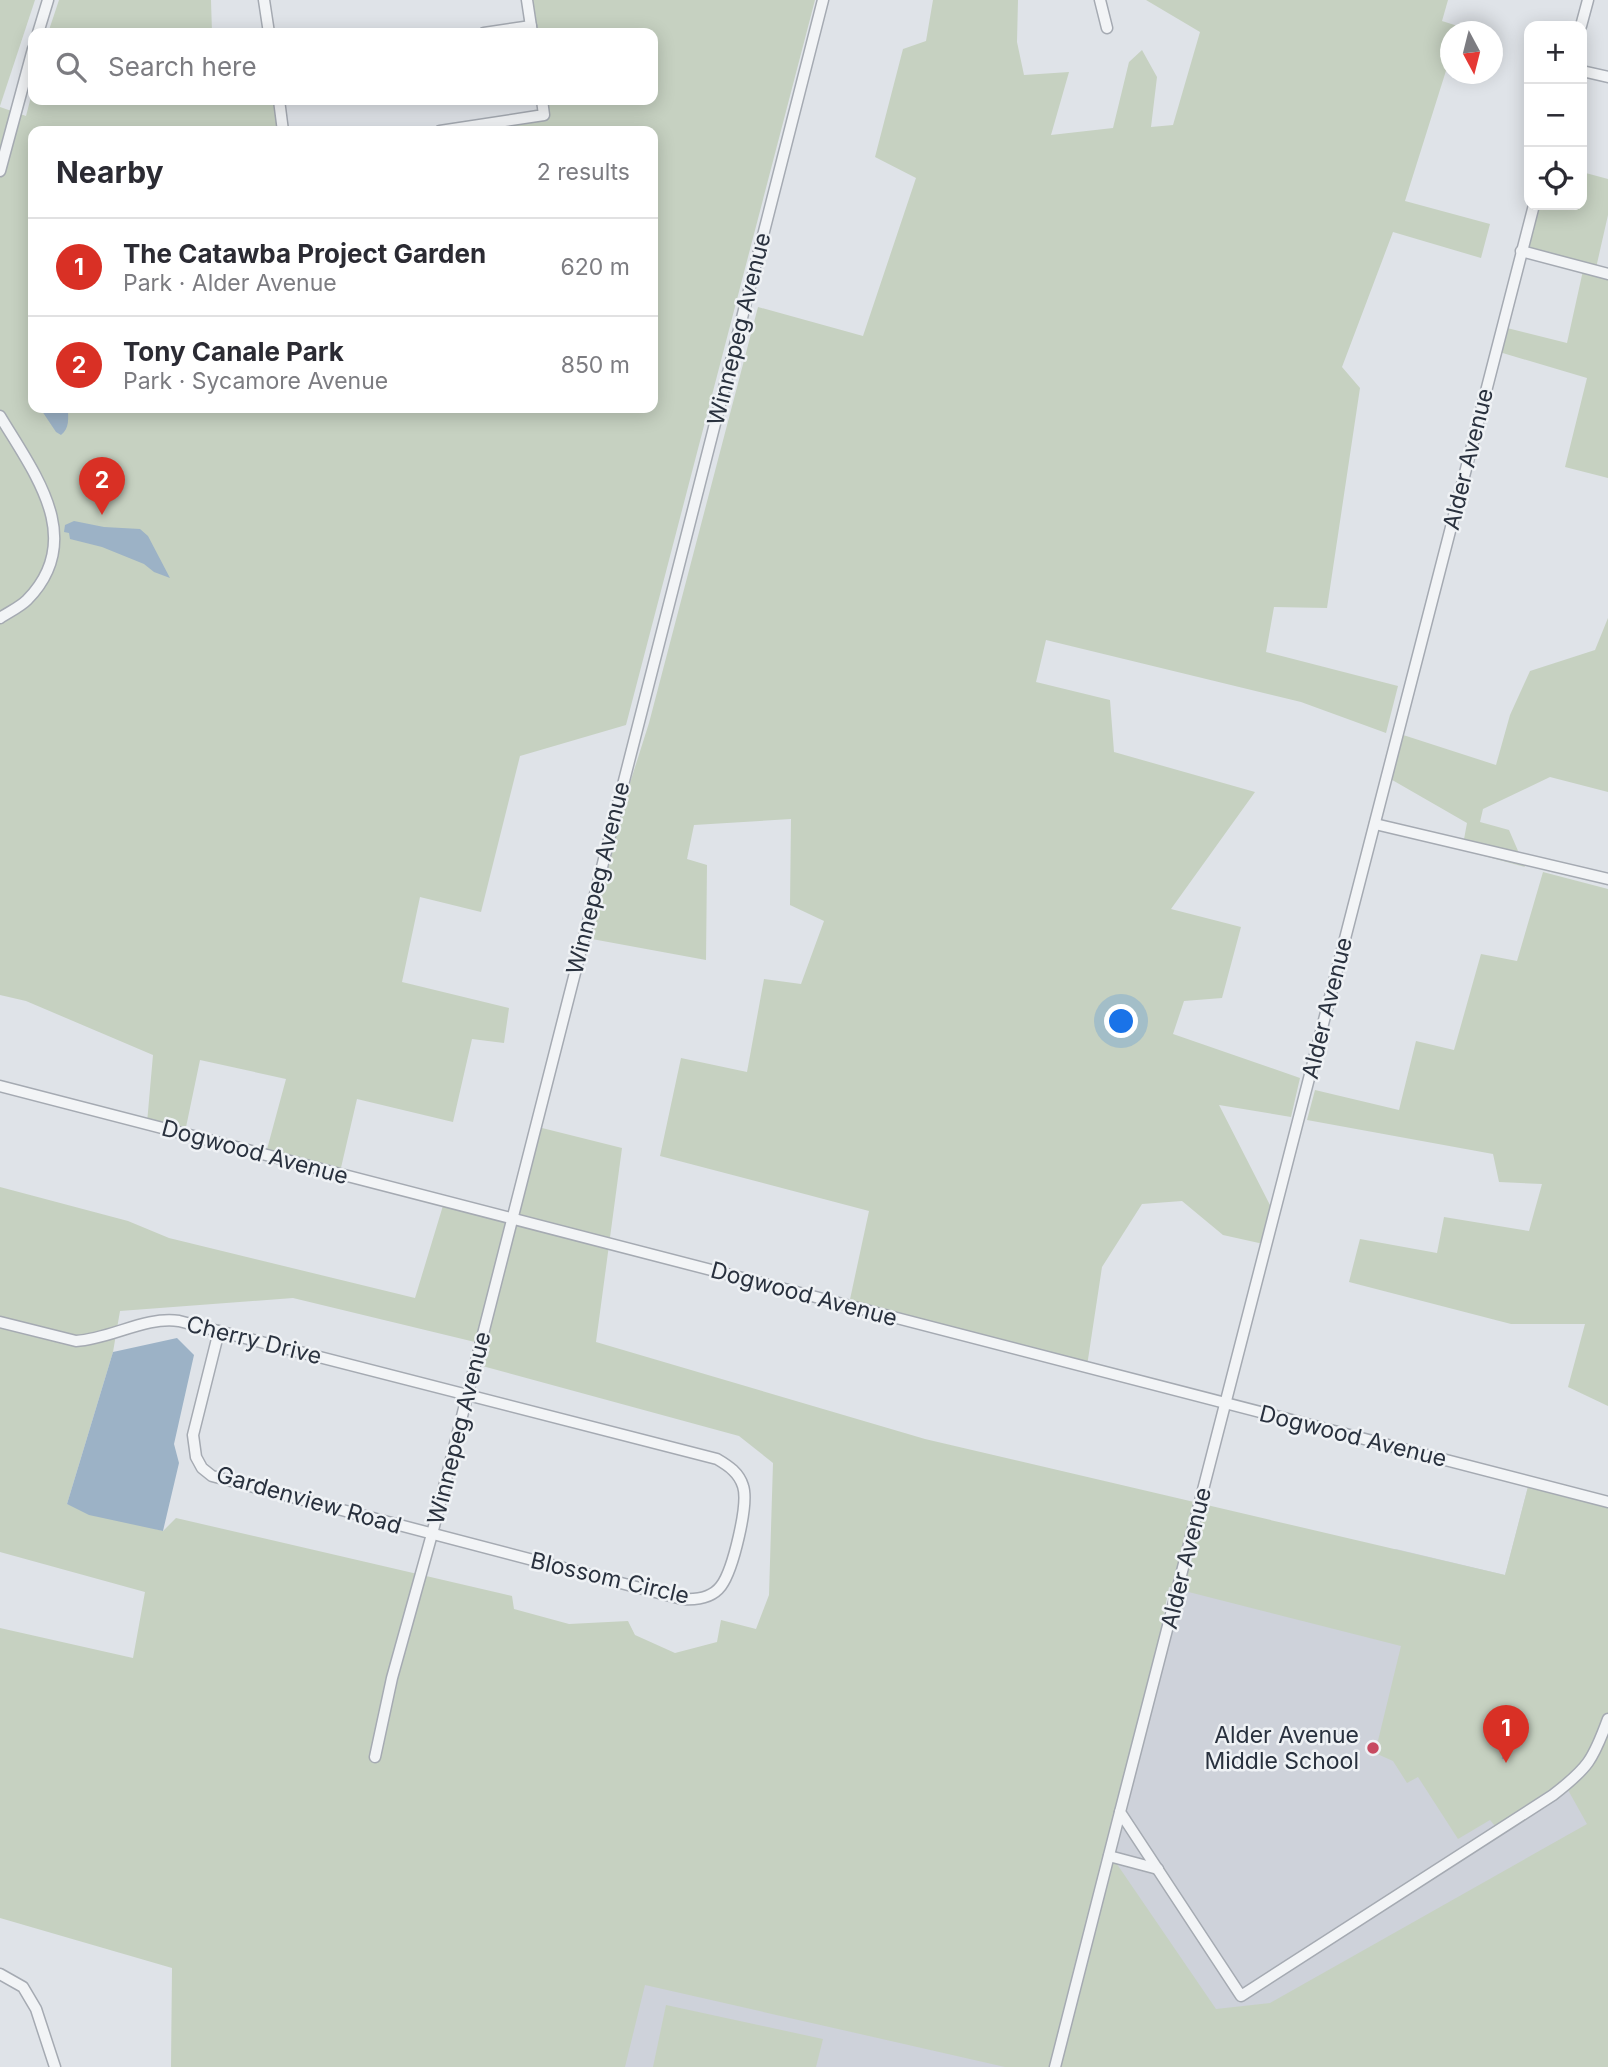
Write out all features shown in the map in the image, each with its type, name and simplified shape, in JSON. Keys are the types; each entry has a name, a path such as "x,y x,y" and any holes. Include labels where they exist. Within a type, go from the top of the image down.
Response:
{"street":[{"path":"40,28 48,0"},
{"path":"264,0 268,28"},
{"path":"527,0 531,28"},
{"name":"Winnepeg Avenue","path":"375,1757 392,1678 432,1534 823,0"},
{"path":"1100,0 1107,29"},
{"path":"1582,21 1588,0"},
{"path":"0,171 28,68"},
{"path":"1587,72 1608,77"},
{"path":"280,105 282,126"},
{"path":"472,126 544,115 543,105"},
{"name":"Alder Avenue","path":"1055,2067 1533,210"},
{"path":"1521,251 1608,274"},
{"path":"0,416 47,496 55,531 53,554 45,577 25,602 0,618"},
{"path":"1375,824 1608,878"},
{"name":"Dogwood Avenue","path":"0,1086 1608,1502"},
{"name":"Cherry Drive","path":"0,1322 76,1341 168,1320 467,1395"},
{"name":"Gardenview Road","path":"219,1331 193,1435 196,1457 202,1468 224,1481 432,1534"},
{"name":"Blossom Circle","path":"432,1534 692,1600 711,1595 721,1587 728,1572 745,1511 746,1497 742,1483 733,1469 717,1459 467,1395"},
{"path":"1121,1812 1241,1996 1553,1795 1585,1770 1600,1742 1608,1719"},
{"path":"1109,1856 1158,1869"},
{"path":"0,1974 23,1987 36,2009 55,2067"}],"shaded area":[{"name":"Alder Avenue Middle School","path":"1530,1479 1608,1503 1577,2067 1071,2002 1178,1590 1396,1549 1505,1575"},
{"path":"642,1973 1021,2067 622,2067"}],"green space":[{"path":"0,0 35,0 0,106"},
{"path":"59,0 211,0 212,28 50,28"},
{"path":"525,0 815,0 626,725 520,756 481,912 420,897 402,982 509,1008 504,1043 472,1039 453,1122 357,1099 340,1172 266,1153 286,1079 200,1060 185,1132 147,1123 153,1055 26,1001 0,995 0,107 26,116 29,105 276,105 279,126 28,126 28,413 658,413 658,126 460,126 542,114 541,105 658,105 658,28 529,28"},
{"path":"933,0 1018,0 1017,42 1024,75 1069,72 1051,135 1113,128 1129,62 1142,50 1157,77 1151,127 1173,125 1200,32 1146,0 1448,0 1440,21 1442,84 1405,201 1490,224 1481,258 1393,232 1342,367 1360,388 1327,608 1274,607 1266,652 1398,686 1386,733 1301,702 1046,640 1036,682 1110,700 1114,752 1255,792 1171,909 1241,927 1222,998 1184,1001 1173,1034 1300,1078 1291,1117 1219,1105 1274,1213 1268,1245 1223,1235 1182,1201 1142,1204 1102,1267 1087,1366 849,1304 869,1211 660,1156 681,1058 747,1072 764,979 801,984 824,921 790,905 791,819 694,825 687,859 707,865 706,960 581,937 649,723 758,307 863,336 916,178 875,157 903,49 926,41"},
{"path":"1587,173 1608,179 1608,215 1596,268 1608,272 1608,478 1565,467 1587,378 1496,351 1503,327 1567,343 1584,266 1521,251 1531,210 1587,210"},
{"path":"1608,618 1608,792 1550,777 1483,809 1480,822 1509,830 1525,867 1462,850 1467,823 1387,777 1397,733 1496,765 1510,715 1530,671 1595,650"},
{"path":"1543,872 1608,889 1608,1406 1568,1387 1585,1324 1511,1324 1349,1282 1360,1239 1437,1253 1444,1217 1529,1231 1542,1184 1499,1182 1493,1154 1307,1120 1315,1090 1399,1110 1416,1041 1454,1050 1481,954 1517,961"},
{"path":"534,1126 622,1148 596,1342 925,1439 1505,1575 1530,1479 1608,1496 1608,2067 1005,2067 645,1985 625,2067 171,2067 172,1968 0,1918 0,1628 133,1658 145,1592 0,1552 0,1187 128,1221 169,1238 415,1298 445,1199 510,1216","holes":["293,1298 479,1343 475,1364 739,1436 773,1463 769,1595 756,1629 721,1620 717,1642 675,1653 635,1635 628,1621 569,1624 514,1609 512,1596 176,1518 163,1531 67,1504 113,1352 120,1311","1169,1587 1401,1646 1375,1753 1393,1761 1407,1783 1418,1777 1458,1839 1490,1820 1495,1826 1563,1781 1587,1824 1270,2003 1216,2009 1108,1851 1143,1725"]},
{"path":"666,2005 823,2039 816,2067 653,2067"}],"water":[{"path":"43,413 68,413 64,432 61,435"},
{"path":"74,521 104,527 140,529 148,536 170,578 102,547 70,539 69,533 64,532 65,525"},
{"path":"177,1338 194,1355 174,1444 179,1463 163,1531 89,1515 67,1504 113,1352"}],"waterway":[{"path":"1503,1758 1508,1751"}],"place":[{"name":"Tony Canale Park","path":"102,515"},
{"name":"Alder Avenue Middle School","path":"1373,1748"},
{"name":"The Catawba Project Garden","path":"1506,1763"}]}
